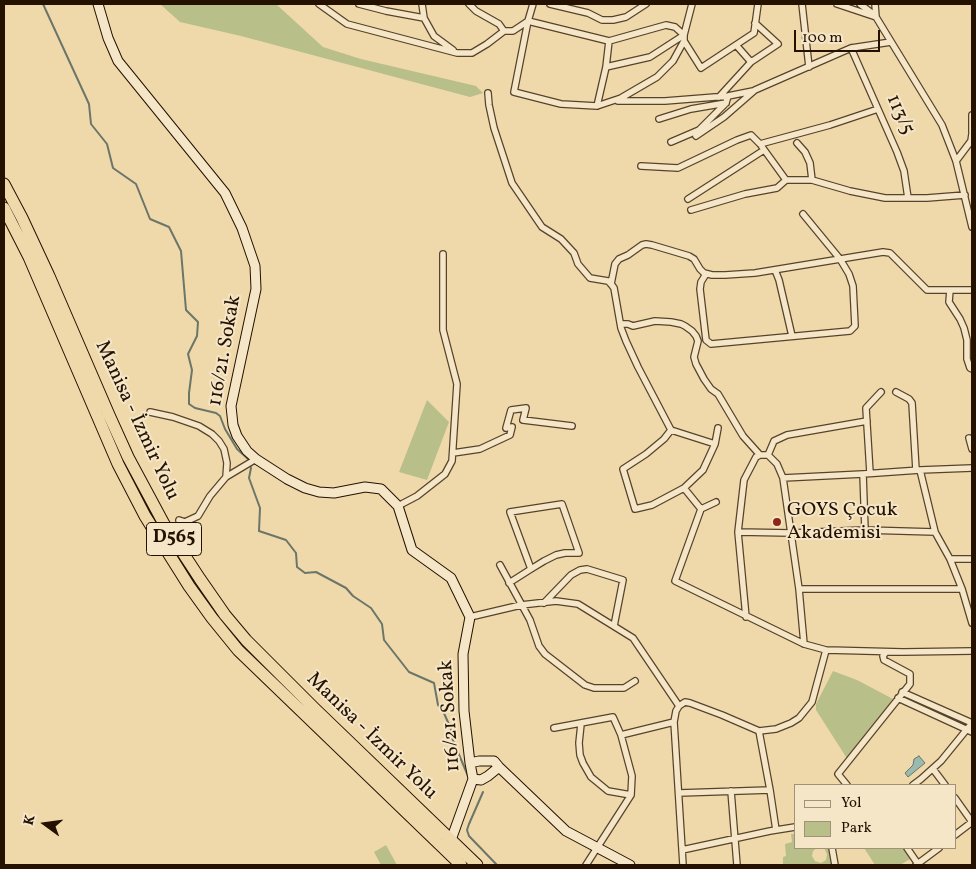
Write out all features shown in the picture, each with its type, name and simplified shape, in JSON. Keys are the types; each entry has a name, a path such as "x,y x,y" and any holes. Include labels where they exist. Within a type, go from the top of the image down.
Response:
{"highway":[{"name":"Manisa - İzmir Yolu","path":"4,184 49,276 128,457 164,524 200,579 225,615 246,640 446,843 462,865"},
{"name":"Manisa - İzmir Yolu","path":"4,208 29,257 118,464 145,516 189,586 212,618 238,650 446,843 477,865"}],"street":[{"name":"116/21. Sokak","path":"98,4 108,38 118,61 225,194 248,244 255,266 256,288 231,406 231,417 237,436 247,451 256,459 305,488 319,492 334,493 365,487 381,489 398,506 412,550 451,578 470,617 462,654 464,711 473,779 446,843"},
{"path":"319,4 347,24 457,53 472,52 487,44 504,31 514,31 528,21"},
{"path":"359,4 424,18"},
{"path":"422,4 424,18 434,36 457,53"},
{"path":"468,4 476,11 499,24 504,31"},
{"path":"533,4 514,92 561,104 597,106 621,98 657,78 673,61 684,38 692,4"},
{"path":"550,4 588,13 602,20 613,20 626,17 646,4"},
{"path":"528,21 609,42 666,25 675,28 684,38 701,68 754,33 758,4"},
{"path":"802,4 809,67"},
{"path":"838,4 876,17"},
{"path":"860,4 876,17 942,125 956,161 972,227"},
{"path":"874,4 876,17"},
{"path":"719,97 751,62 778,44 755,23"},
{"path":"606,67 650,57 684,38"},
{"path":"597,106 606,67 609,42"},
{"path":"614,101 665,101 728,96 755,90 851,48 891,42"},
{"path":"736,44 751,62"},
{"name":"113/5","path":"851,48 901,162 908,198"},
{"path":"696,136 724,117 755,90"},
{"path":"488,93 497,140 512,184 542,227 562,239 574,253 578,264 590,278 608,281 612,284"},
{"path":"671,142 699,130 726,103 728,96"},
{"path":"659,119 691,109 726,103"},
{"path":"688,199 762,147 878,109"},
{"path":"956,161 971,141 972,115"},
{"path":"641,166 678,168 737,140 752,136 786,180"},
{"path":"797,143 805,152 810,162 812,180"},
{"path":"692,210 745,194 777,188 786,180 812,180 885,198 927,198 965,195"},
{"path":"706,274 700,282 700,289 706,340 708,343 850,331 855,326 853,286 849,274 840,259 803,214"},
{"path":"715,444 671,430 626,341 612,284 615,264 619,259 642,245 652,245 689,256 694,259 700,269 706,274 725,276 775,270 883,252 890,253 927,290 972,290"},
{"path":"398,506 417,496 445,474 452,461 457,384 443,330 443,254"},
{"path":"775,270 792,336"},
{"path":"950,290 949,302 964,328 967,340 967,359 972,369"},
{"path":"621,324 633,326 655,321 671,322 681,324 692,331 698,342 694,357 704,379 711,389 718,394 743,436 760,455"},
{"path":"870,473 866,408 881,392"},
{"path":"896,392 909,399 912,403 918,470 935,532 950,559 962,589 972,623"},
{"path":"453,453 480,449 510,435 512,427 506,428 510,410 526,408 523,420 572,426"},
{"path":"150,412 199,426 212,434 219,440 224,449 228,463 226,477"},
{"path":"768,455 774,441 787,435 866,421"},
{"path":"671,430 664,439 646,454 622,469 634,509 652,505 684,488 703,470 715,444 718,428"},
{"path":"969,438 972,449"},
{"path":"746,617 738,532 744,480 756,457 768,455 777,464 783,478 799,589 804,644"},
{"path":"179,520 186,522 198,516 210,496 226,477 256,459"},
{"path":"783,478 972,468"},
{"path":"863,474 865,530"},
{"path":"684,488 701,509"},
{"path":"716,502 701,509 675,581 804,644 826,650 886,652 972,651"},
{"path":"509,583 556,555 579,553 562,504 510,512 531,569"},
{"path":"738,532 791,534 865,530 935,532"},
{"path":"950,559 972,559"},
{"path":"500,565 530,620 539,646 545,654 585,685 594,688 624,688 635,681"},
{"path":"544,602 571,575 580,570 588,569 623,580 614,626"},
{"path":"799,589 962,589"},
{"path":"470,617 544,602 556,601 578,604 633,638 679,706"},
{"path":"683,865 674,722 679,706 685,702 694,704 759,731 776,729 799,718 813,701 826,650"},
{"path":"846,784 838,774 910,684 910,674 884,660 883,656 886,652"},
{"path":"900,695 972,723 970,730 941,761 914,784"},
{"path":"900,695 970,730"},
{"path":"554,728 613,717 621,735 632,776 631,795 586,865"},
{"path":"621,735 674,722"},
{"path":"581,724 580,755 592,777 608,790 631,795"},
{"path":"759,731 776,830"},
{"path":"470,763 494,761 566,831 630,865"},
{"path":"473,779 481,780 499,767"},
{"path":"932,769 944,784"},
{"path":"679,793 770,790"},
{"path":"731,791 737,865"},
{"path":"956,799 972,822 956,834"},
{"path":"682,850 794,827"},
{"path":"446,843 457,865"},
{"path":"832,849 835,865"},
{"path":"908,849 917,864 938,849"}],"green space":[{"path":"160,4 276,4 323,47 361,59 476,86 483,93 470,97 241,36 180,22"},
{"path":"427,400 449,422 427,480 399,472"},
{"path":"833,671 857,680 893,699 848,760 816,710 816,704"},
{"path":"791,834 794,834 794,849 816,849 812,856 815,861 821,863 826,860 827,854 824,849 830,849 833,865 783,865 783,857 786,856 785,844 792,842"},
{"path":"386,845 397,865 381,865 374,852"},
{"path":"865,849 906,849 912,858 900,865 875,865"}],"water":[{"path":"919,756 925,763 908,777 905,773 913,765 914,759"}],"waterway":[{"path":"43,4 89,104 91,124 107,144 113,168 136,184 150,219 169,227 181,251 186,310 198,322 197,336 188,354 192,370 189,404 195,408 216,413 220,416 225,429 237,449 249,462"},
{"path":"250,465 249,478 260,508 259,531 286,540 296,553 297,567 305,573 316,572 346,588 353,596 371,608 382,624 384,640 409,672 434,683 438,705 443,711 451,729 452,738 468,776"},
{"path":"483,792 467,830 469,836 497,865"}],"place":[{"name":"GOYS Çocuk Akademisi","path":"777,522"}]}
